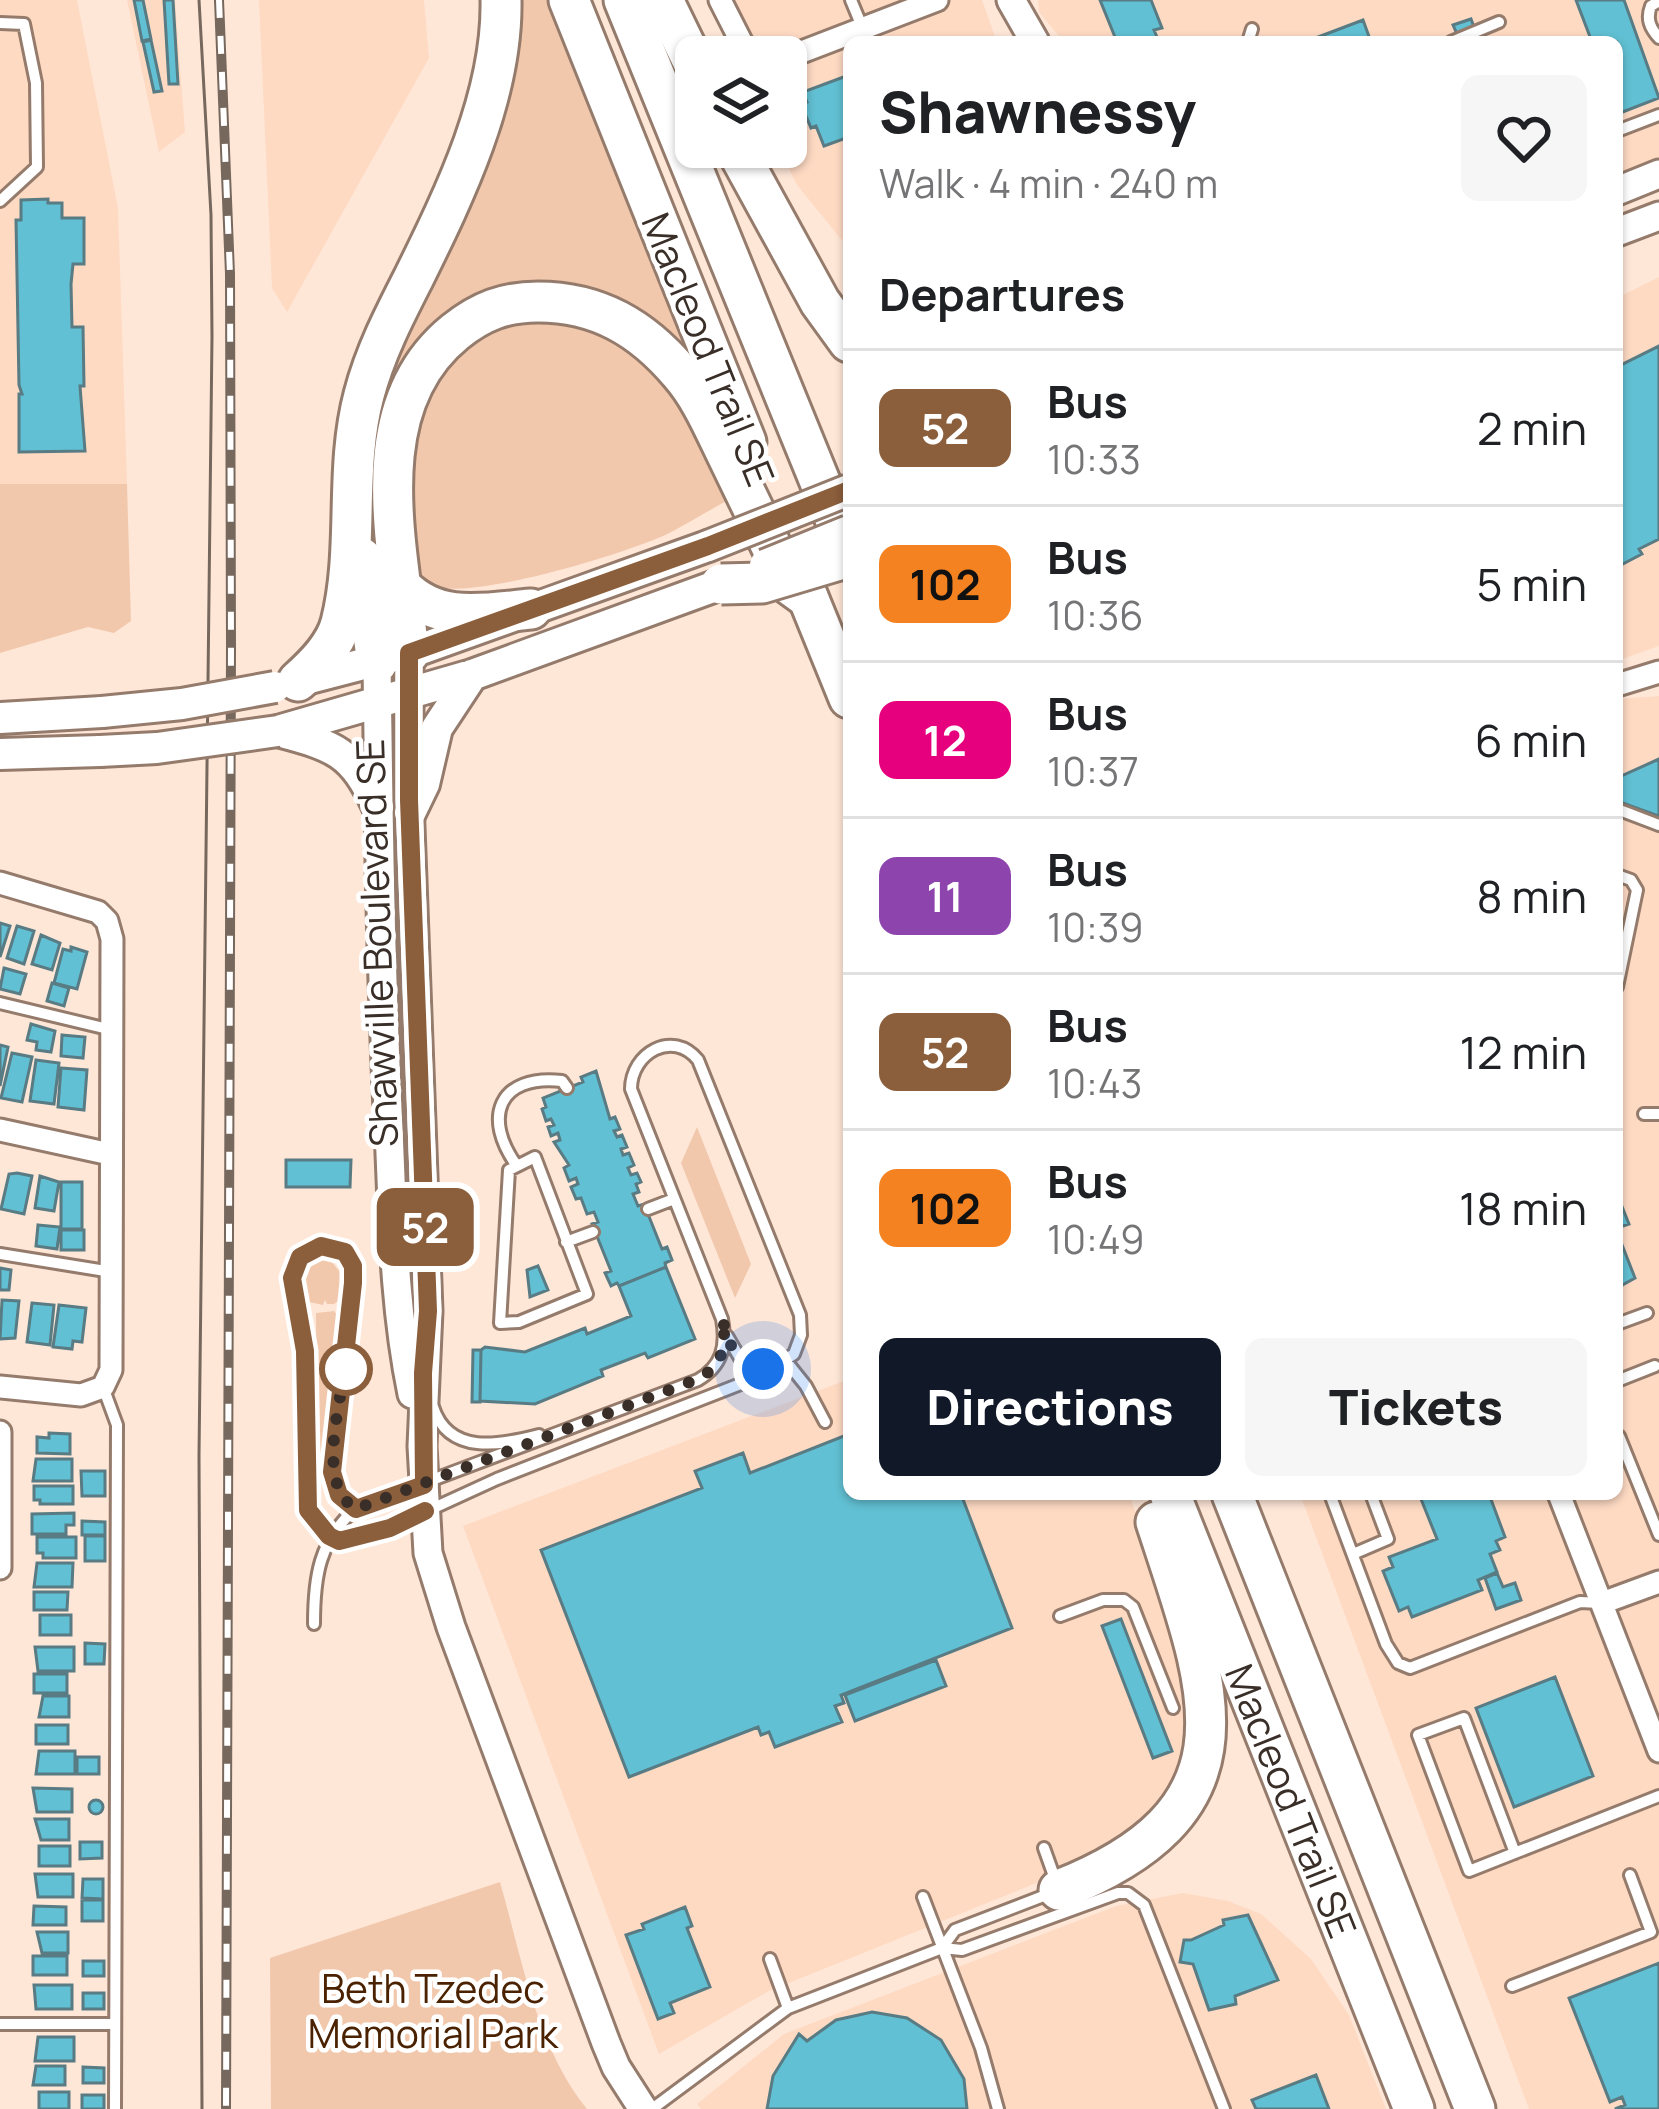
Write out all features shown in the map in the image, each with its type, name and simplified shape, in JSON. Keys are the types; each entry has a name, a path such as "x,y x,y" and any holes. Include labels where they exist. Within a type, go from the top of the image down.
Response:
{"highway":[{"name":"Macleod Trail SE","path":"569,0 843,683"},
{"name":"Macleod Trail SE","path":"624,0 843,540"},
{"path":"663,0 680,36"},
{"path":"286,684 324,654 341,625 364,394 382,338 471,146 492,76 496,18"},
{"path":"747,168 820,302 843,334"},
{"path":"393,658 402,587 393,498 394,446 403,410 419,372 445,340 477,314 515,302 572,302 626,322 684,377 709,418 790,585 808,598"},
{"path":"766,349 843,497"},
{"path":"353,524 393,658"},
{"path":"714,565 762,583 843,557"},
{"path":"402,587 427,608 451,614 531,609"},
{"path":"1059,1890 1107,1871 1156,1837 1190,1792 1201,1763 1206,1719 1201,1669 1148,1500"},
{"name":"Macleod Trail SE","path":"1172,1500 1414,2109"},
{"name":"Macleod Trail SE","path":"1234,1500 1475,2109"},
{"path":"1371,2000 1399,2109"}],"main road":[{"path":"0,754 157,748 278,731 472,675 714,565 843,493"},
{"path":"0,718 182,704 286,684 393,658 531,609 843,533"},
{"path":"410,813 424,784 437,728 472,675"},
{"path":"278,731 315,740 348,757 363,774 377,807"}],"street":[{"path":"720,0 738,36"},
{"path":"844,36 938,0"},
{"path":"1011,0 1032,36"},
{"path":"807,50 843,37"},
{"path":"1623,188 1659,174"},
{"path":"1623,230 1659,216"},
{"name":"Shawville Boulevard SE","path":"393,658 408,694 428,1311 422,1445 428,1553 451,1627 611,2055 647,2109"},
{"name":"Shawville Boulevard SE","path":"393,658 378,703 377,807 398,1327 422,1445"},
{"path":"1623,683 1659,672"},
{"path":"0,883 86,907 107,921 112,939 111,1370 103,1387 81,1395 0,1387"},
{"path":"0,1130 110,1154"},
{"path":"0,1432 0,1568"},
{"path":"1561,1500 1659,1750"},
{"path":"1602,1603 1659,1582"}],"lane":[{"path":"851,0 863,29"},
{"path":"1659,1 1648,16 1659,38"},
{"path":"1465,36 1499,22"},
{"path":"0,23 24,24 37,83 37,167 0,201"},
{"path":"1623,129 1659,115"},
{"path":"1623,811 1659,825"},
{"path":"1623,877 1637,890 1623,958"},
{"path":"0,1003 112,1030"},
{"path":"314,1624 316,1573 329,1536 356,1509 497,1479 740,1385 788,1360 800,1342 800,1315 698,1060 685,1048 669,1046 643,1057 632,1072 631,1089 732,1349 744,1365 763,1369 788,1360"},
{"path":"517,1166 500,1144 497,1121 503,1101 515,1087 533,1082 562,1081 567,1088"},
{"path":"1644,1114 1659,1114"},
{"path":"535,1157 566,1242 587,1294 519,1322 500,1323 508,1170 535,1157"},
{"path":"648,1209 674,1199"},
{"path":"566,1242 593,1232"},
{"path":"356,1509 339,1495 332,1472 353,1266 345,1252 321,1246 300,1257 292,1278 307,1369 306,1504 329,1536 351,1540 424,1498 583,1424 708,1374 724,1346 722,1319"},
{"path":"0,1253 112,1272"},
{"path":"1623,1322 1647,1313"},
{"path":"788,1360 825,1421"},
{"path":"1623,1379 1655,1366"},
{"path":"423,1373 437,1419 446,1431 464,1441 498,1446 583,1424"},
{"path":"103,1387 117,1425 115,2109"},
{"path":"1623,1446 1659,1535"},
{"path":"1332,1500 1387,1644 1398,1663 1410,1668 1580,1602 1602,1603"},
{"path":"1353,1553 1388,1539 1373,1500"},
{"path":"1060,1616 1103,1600 1124,1600 1133,1607 1173,1708"},
{"path":"1515,1853 1464,1718 1418,1735 1469,1871 1515,1853 1659,1796"},
{"path":"942,1948 955,1930 1059,1890 1044,1848"},
{"path":"1512,1986 1651,1932 1630,1875"},
{"path":"647,2109 788,2008 942,1948 962,1950 1118,1892 1136,1897 1153,1926 1224,2109"},
{"path":"922,1897 981,2048 998,2109"},
{"path":"770,1959 788,2008"},
{"path":"0,2024 115,2024"}],"shaded area":[{"path":"0,0 77,0 118,208 127,484 0,484"},
{"path":"127,0 175,0 185,132 159,152"},
{"path":"259,0 424,0 429,58 287,312 272,288"},
{"path":"729,0 982,0 995,36 843,36 843,242 788,168 807,168 807,36 738,36"},
{"path":"1038,0 1659,0 1659,166 1623,179 1623,36 1059,36 1039,12"},
{"path":"1659,277 1659,646 1623,659 1623,295"},
{"path":"1659,696 1659,2109 1529,2109 1302,1500 1623,1500 1623,699"},
{"path":"843,1381 843,1500 1131,1500 1188,1665 1192,1745 1168,1804 1116,1851 769,1991 659,2054 463,1526"},
{"path":"1183,1893 1228,1901 1261,1914 1311,1959 1349,2015 1386,2109 701,2109 697,2104 784,2034 1116,1906"}],"green space":[{"path":"506,0 550,0 710,391 542,288 394,384 386,381"},
{"path":"547,310 627,341 677,394 732,498 675,530 626,550 512,581 449,589 433,584 422,600 398,466 454,339"},
{"path":"0,484 127,484 131,621 114,633 88,627 0,653"},
{"path":"697,1127 751,1264 735,1298 681,1163"},
{"path":"316,1260 331,1261 340,1272 339,1300 334,1304 309,1302 303,1276"},
{"path":"334,1311 322,1454 317,1453 316,1313"},
{"name":"Beth Tzedec Memorial Park","path":"500,1882 543,2030 587,2109 271,2109 270,1958"}],"building":[{"path":"134,0 143,0 151,39 142,41"},
{"path":"164,0 173,0 178,84 169,84"},
{"path":"1100,0 1151,0 1162,28 1154,30 1156,36 1115,36"},
{"path":"1576,0 1624,0 1659,98 1623,112 1623,36 1590,36"},
{"path":"1471,19 1474,27 1457,34 1453,25"},
{"path":"1363,20 1369,36 1321,36"},
{"path":"151,40 162,91 154,92 143,42"},
{"path":"843,77 843,139 824,146 816,126 811,128 807,91"},
{"path":"48,199 48,203 62,203 62,218 84,218 84,264 73,264 71,284 72,327 83,327 84,386 80,386 85,451 19,452 22,394 16,220 21,220 21,200"},
{"path":"1659,346 1659,539 1623,564 1623,364"},
{"path":"1659,759 1659,816 1623,803 1623,775"},
{"path":"0,923 10,926 0,957"},
{"path":"17,926 34,931 24,964 7,958"},
{"path":"41,935 60,943 52,970 32,964"},
{"path":"71,947 87,952 77,989 54,983 63,949 71,951"},
{"path":"4,968 26,974 20,994 0,989"},
{"path":"52,983 69,988 64,1006 47,1001"},
{"path":"31,1024 55,1031 51,1052 36,1050 37,1042 27,1040"},
{"path":"62,1035 85,1037 83,1058 61,1056"},
{"path":"0,1045 8,1047 0,1086"},
{"path":"12,1053 32,1057 22,1102 1,1098"},
{"path":"36,1060 59,1063 54,1104 30,1101"},
{"path":"61,1068 87,1070 84,1110 58,1107"},
{"path":"596,1071 610,1119 615,1117 620,1129 614,1131 617,1137 622,1135 627,1147 621,1149 623,1155 629,1153 634,1165 628,1168 641,1182 636,1184 639,1192 633,1194 638,1206 644,1204 662,1249 667,1247 672,1260 666,1267 619,1286 611,1286 605,1273 611,1271 592,1224 598,1222 594,1212 587,1214 581,1198 576,1199 571,1187 578,1184 576,1178 569,1181 564,1168 569,1165 554,1142 560,1140 558,1133 551,1136 548,1127 554,1125 551,1119 546,1121 542,1109 546,1107 543,1098 583,1082 581,1077"},
{"path":"286,1160 351,1160 350,1187 286,1187"},
{"path":"9,1174 32,1176 24,1214 1,1209"},
{"path":"40,1176 59,1182 54,1211 35,1208"},
{"path":"61,1182 82,1182 82,1229 61,1229"},
{"path":"38,1225 60,1227 57,1249 36,1246"},
{"path":"61,1230 84,1230 84,1250 61,1250"},
{"path":"1623,1247 1635,1278 1623,1285"},
{"path":"538,1266 548,1290 530,1297 527,1270"},
{"path":"666,1267 695,1339 601,1370 603,1376 535,1404 480,1401 481,1350 485,1347 525,1352 631,1316 619,1286"},
{"path":"0,1268 11,1270 9,1290 0,1290"},
{"path":"2,1300 19,1301 15,1338 0,1339"},
{"path":"32,1303 54,1305 50,1345 27,1342"},
{"path":"59,1305 86,1308 82,1342 73,1341 72,1349 53,1347"},
{"path":"473,1350 481,1350 480,1402 472,1402"},
{"path":"49,1433 70,1434 70,1454 37,1453 37,1437 49,1438"},
{"path":"843,1436 843,1500 963,1500 1012,1628 841,1695 844,1703 835,1706 842,1722 775,1747 769,1732 761,1735 758,1727 629,1777 541,1550 702,1488 695,1471 743,1453 750,1473"},
{"path":"36,1459 72,1459 72,1481 33,1481"},
{"path":"81,1471 105,1471 105,1496 82,1496"},
{"path":"34,1486 73,1486 73,1504 40,1504 34,1500"},
{"path":"1421,1500 1491,1500 1505,1537 1496,1541 1500,1550 1490,1554 1497,1572 1478,1580 1482,1590 1412,1617 1408,1607 1399,1611 1383,1571 1393,1567 1389,1557 1437,1539"},
{"path":"74,1513 74,1525 66,1525 66,1534 32,1534 32,1514"},
{"path":"82,1521 105,1522 105,1535 82,1535"},
{"path":"85,1536 105,1536 105,1561 85,1561"},
{"path":"37,1537 76,1537 76,1558 43,1558 43,1553 37,1553"},
{"path":"37,1563 73,1563 72,1587 34,1587"},
{"path":"1497,1573 1503,1587 1515,1583 1521,1600 1496,1609 1485,1578"},
{"path":"34,1592 68,1592 67,1610 34,1610"},
{"path":"40,1615 71,1615 71,1635 40,1635"},
{"path":"1121,1619 1172,1751 1153,1758 1102,1626"},
{"path":"85,1643 105,1644 104,1664 85,1664"},
{"path":"35,1647 74,1647 74,1671 38,1671"},
{"path":"936,1660 946,1686 855,1721 845,1695"},
{"path":"34,1674 67,1674 67,1693 34,1693"},
{"path":"1555,1677 1593,1776 1514,1807 1476,1708"},
{"path":"43,1696 69,1696 69,1717 39,1717"},
{"path":"36,1725 68,1725 68,1744 36,1744"},
{"path":"39,1751 75,1751 75,1774 36,1774"},
{"path":"77,1757 99,1757 99,1774 77,1774"},
{"path":"33,1788 72,1789 72,1812 37,1812"},
{"path":"96,1800 103,1807 96,1814 89,1807"},
{"path":"35,1819 69,1819 69,1840 41,1840"},
{"path":"80,1842 102,1842 102,1858 80,1859"},
{"path":"39,1846 70,1846 70,1866 39,1866"},
{"path":"35,1874 73,1874 73,1897 38,1897"},
{"path":"83,1879 103,1879 103,1899 82,1898"},
{"path":"82,1900 103,1900 103,1921 82,1921"},
{"path":"34,1906 66,1907 66,1925 33,1925"},
{"path":"685,1907 692,1926 687,1928 710,1987 670,2003 674,2013 658,2019 626,1935"},
{"path":"1248,1915 1278,1980 1235,1996 1236,2004 1209,2010 1193,1964 1180,1962 1184,1940 1224,1925 1223,1920"},
{"path":"37,1932 68,1932 68,1953 42,1953"},
{"path":"33,1956 67,1956 67,1975 33,1975"},
{"path":"83,1961 104,1961 104,1976 83,1976"},
{"path":"1659,1963 1659,2109 1615,2109 1625,2105 1622,2097 1610,2102 1569,1998"},
{"path":"34,1985 72,1985 72,2009 36,2009"},
{"path":"83,1993 104,1993 104,2009 83,2009"},
{"path":"872,2012 907,2018 941,2040 964,2079 967,2109 767,2109 773,2076 799,2034 807,2041 836,2020"},
{"path":"38,2037 74,2037 74,2061 35,2061"},
{"path":"36,2066 65,2066 65,2085 33,2085"},
{"path":"83,2067 104,2068 104,2083 83,2083"},
{"path":"1316,2075 1329,2109 1256,2109 1252,2100"},
{"path":"39,2092 69,2092 69,2109 39,2109"},
{"path":"82,2095 104,2095 104,2109 82,2109"}],"tram line":[{"path":"199,0 211,215 212,336 199,1456 202,2109"}],"railway":[{"path":"219,0 230,274 226,2109"}],"bus line":[{"name":"52","path":"425,1511 390,1528 339,1541 308,1510 307,1369 292,1278 300,1257 321,1246 345,1252 353,1266 333,1461 339,1495 356,1509 424,1485 428,1311 409,800 409,653 843,492"}],"route":[{"path":"346,1369 346,1362 332,1472 339,1495 356,1509 708,1374 722,1354 722,1319 740,1362 763,1369"}]}
